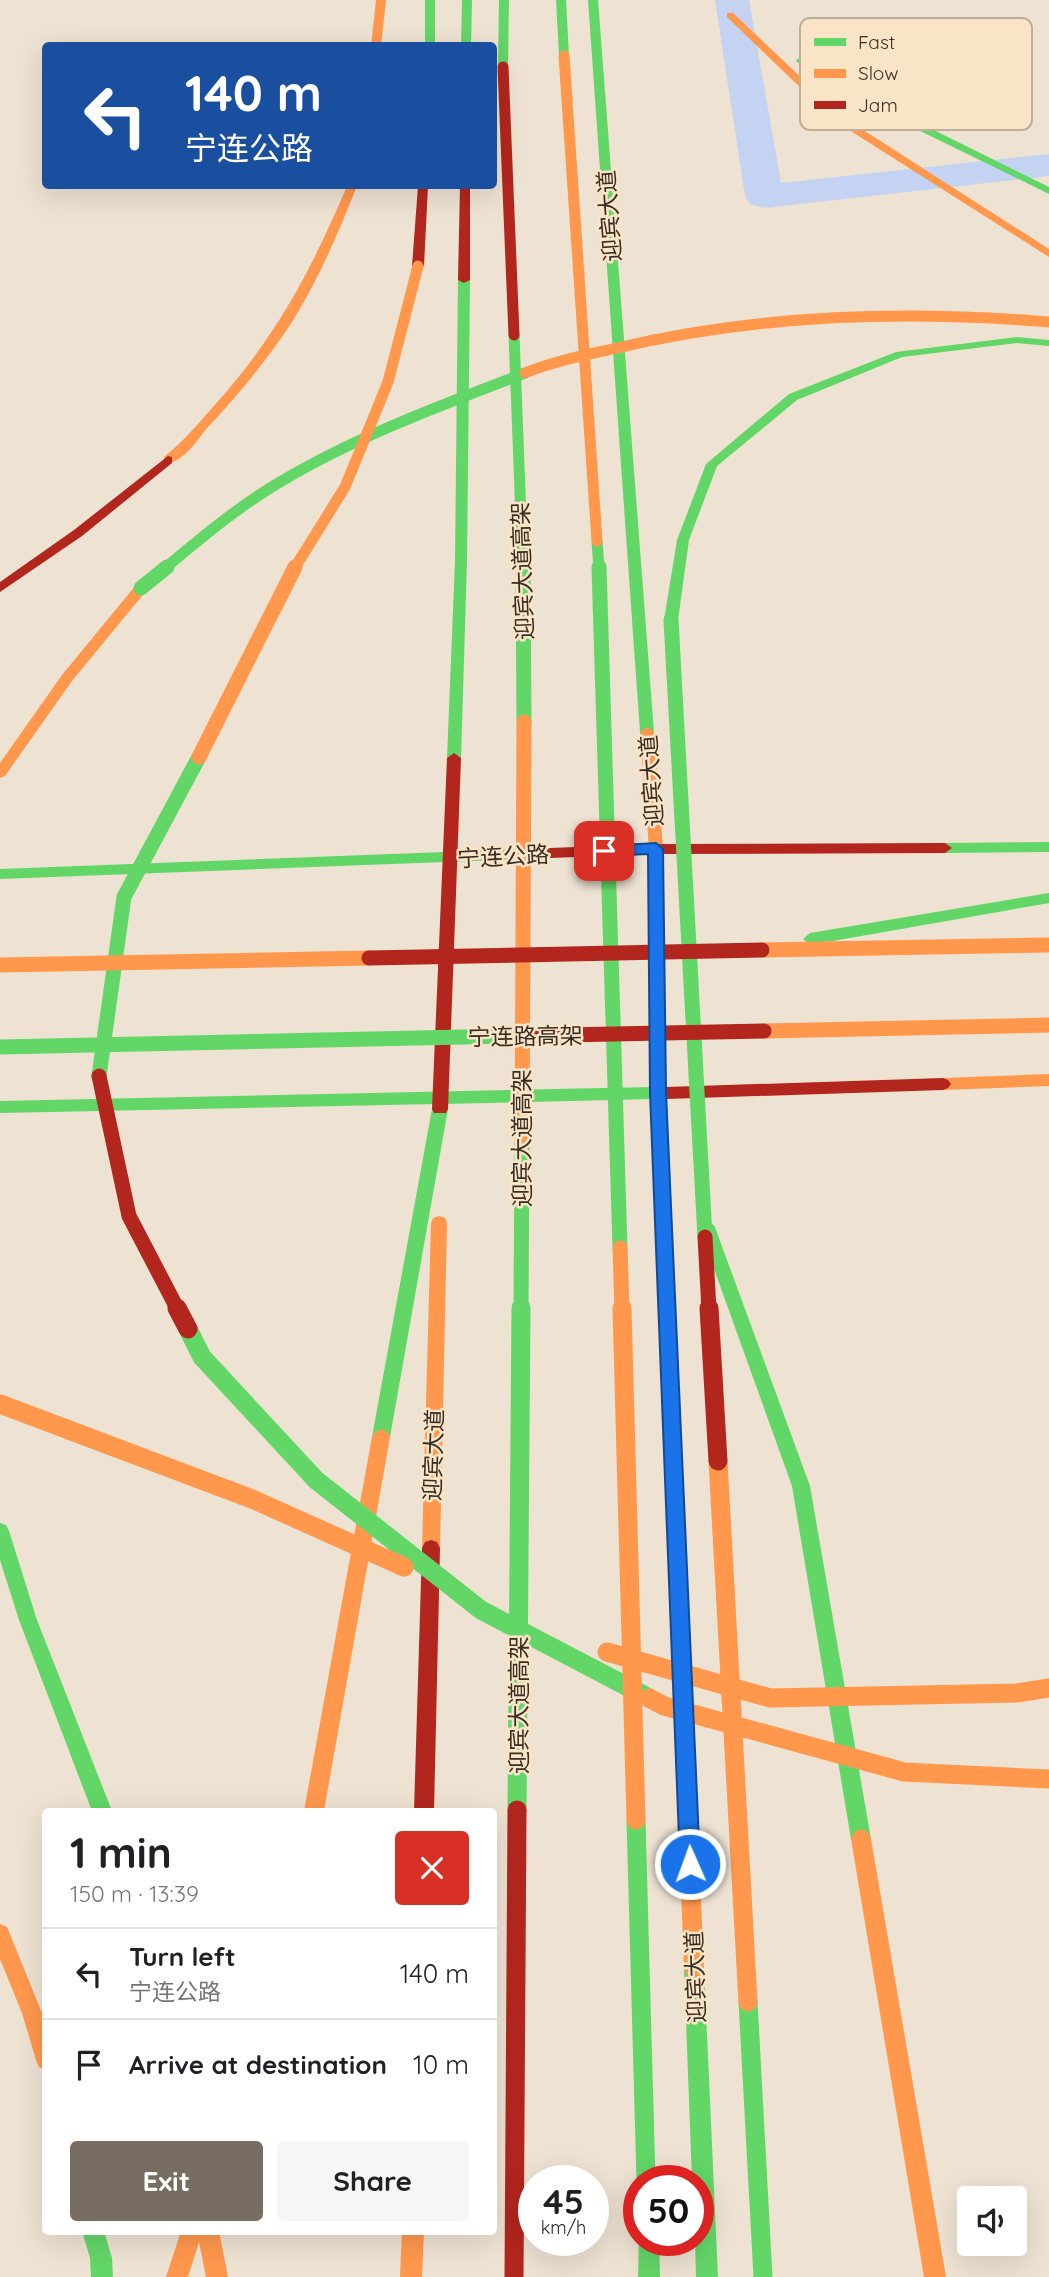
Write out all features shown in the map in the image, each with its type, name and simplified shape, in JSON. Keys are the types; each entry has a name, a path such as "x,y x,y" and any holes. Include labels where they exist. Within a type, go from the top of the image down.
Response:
{"main road":[{"path":"376,42 381,0"},
{"path":"429,42 430,0"},
{"path":"466,42 467,0"},
{"name":"迎宾大道高架","path":"504,0 503,66 525,622 514,2277"},
{"path":"562,0 602,614 646,2165"},
{"name":"迎宾大道","path":"593,0 656,849 658,1093 707,2277"},
{"path":"717,0 800,82"},
{"path":"730,15 800,59"},
{"path":"856,130 1049,254"},
{"path":"926,130 1049,191"},
{"path":"0,588 78,533 181,450 240,383 292,313 322,257 351,189"},
{"path":"423,189 418,265 388,382 349,476 294,569 217,724 124,897 98,1069 129,1216 202,1357 316,1480 481,1610 664,1706 904,1772 1049,1779"},
{"path":"315,1808 442,1098 461,561 465,189"},
{"path":"0,773 30,726 76,664 141,588 220,524 281,481 389,427 542,366 681,334 757,324 875,314 990,316 1049,322"},
{"path":"763,2277 671,620 683,540 712,464 793,397 900,354 1017,340 1049,343"},
{"name":"宁连公路","path":"0,874 656,849 1049,847"},
{"path":"748,950 1049,898"},
{"path":"0,965 1049,945"},
{"name":"宁连路高架","path":"0,1047 1049,1025"},
{"path":"0,1107 658,1093 1049,1080"},
{"path":"658,1093 677,1146"},
{"name":"迎宾大道","path":"424,1808 442,1098"},
{"path":"687,1172 802,1486 935,2277"},
{"path":"0,1404 252,1499 576,1643 769,1698 1017,1693 1049,1688"},
{"path":"0,1531 28,1620 101,1808"},
{"path":"0,1934 32,2013 42,2047"},
{"path":"94,2235 101,2258 102,2277"},
{"path":"177,2277 191,2235"},
{"path":"209,2235 217,2277"},
{"path":"411,2277 412,2235"},
{"path":"648,2256 649,2277"}],"waterway":[{"path":"732,0 764,196 1049,165"}],"traffic: fast":[{"path":"430,0 430,42"},
{"path":"466,42 467,0"},
{"path":"503,67 504,0"},
{"path":"561,0 564,56"},
{"path":"593,0 647,732"},
{"path":"926,130 1049,191"},
{"path":"454,758 461,561 464,280"},
{"path":"514,335 525,622 524,722"},
{"path":"671,620 683,540 712,464 793,397 900,354 1017,340 1049,343"},
{"path":"141,588 227,518 281,481 370,435 525,373"},
{"path":"597,541 602,614 620,1248"},
{"path":"671,620 705,1237"},
{"path":"99,1076 124,897 199,757"},
{"path":"945,848 1049,847"},
{"path":"0,874 550,853"},
{"path":"810,939 1049,898"},
{"path":"0,1047 513,1036"},
{"path":"658,1061 681,1648"},
{"path":"0,1107 666,1093"},
{"path":"381,1437 440,1109"},
{"path":"517,1810 522,1143"},
{"path":"708,1230 801,1486 861,1839"},
{"path":"188,1329 202,1357 316,1480 481,1610 649,1698"},
{"path":"0,1531 28,1620 101,1808"},
{"path":"636,1820 646,2165"},
{"path":"694,1968 707,2277"},
{"path":"748,2002 763,2277"},
{"path":"94,2235 101,2258 102,2277"},
{"path":"648,2256 649,2277"}],"traffic: slow":[{"path":"376,42 381,0"},
{"path":"730,15 800,82"},
{"path":"564,56 597,541"},
{"path":"856,130 1049,254"},
{"path":"168,460 181,450 225,400 280,331 317,266 351,189"},
{"path":"199,757 294,569 345,487 388,382 418,266"},
{"path":"525,373 542,366 647,341 773,322 911,315 1049,322"},
{"path":"0,773 67,678 141,588"},
{"path":"522,1143 524,722"},
{"path":"647,732 656,849 658,1061"},
{"path":"762,950 1049,945"},
{"path":"0,965 369,958"},
{"path":"764,1031 1049,1025"},
{"path":"943,1084 1049,1080"},
{"path":"431,1548 439,1223"},
{"path":"620,1248 636,1820"},
{"path":"0,1404 252,1499 404,1567"},
{"path":"315,1808 381,1437"},
{"path":"718,1461 748,2002"},
{"path":"681,1648 694,1968"},
{"path":"607,1652 770,1698 1017,1693 1049,1688"},
{"path":"649,1698 664,1706 904,1772 1049,1779"},
{"path":"861,1839 935,2277"},
{"path":"0,1934 32,2013 42,2047"},
{"path":"177,2277 191,2235"},
{"path":"209,2235 217,2277"},
{"path":"411,2277 413,2235"}],"traffic: jam":[{"path":"503,67 514,335"},
{"path":"418,266 423,189"},
{"path":"464,280 465,189"},
{"path":"0,588 78,533 168,460"},
{"path":"440,1109 454,758"},
{"path":"550,853 656,849 945,848"},
{"path":"369,958 762,950"},
{"path":"513,1036 764,1031"},
{"path":"99,1076 129,1216 188,1329"},
{"path":"666,1093 943,1084"},
{"path":"705,1237 718,1461"},
{"path":"424,1808 431,1548"},
{"path":"514,2277 517,1810"}],"route":[{"path":"604,851 656,849 658,1093 690,1864"}]}
